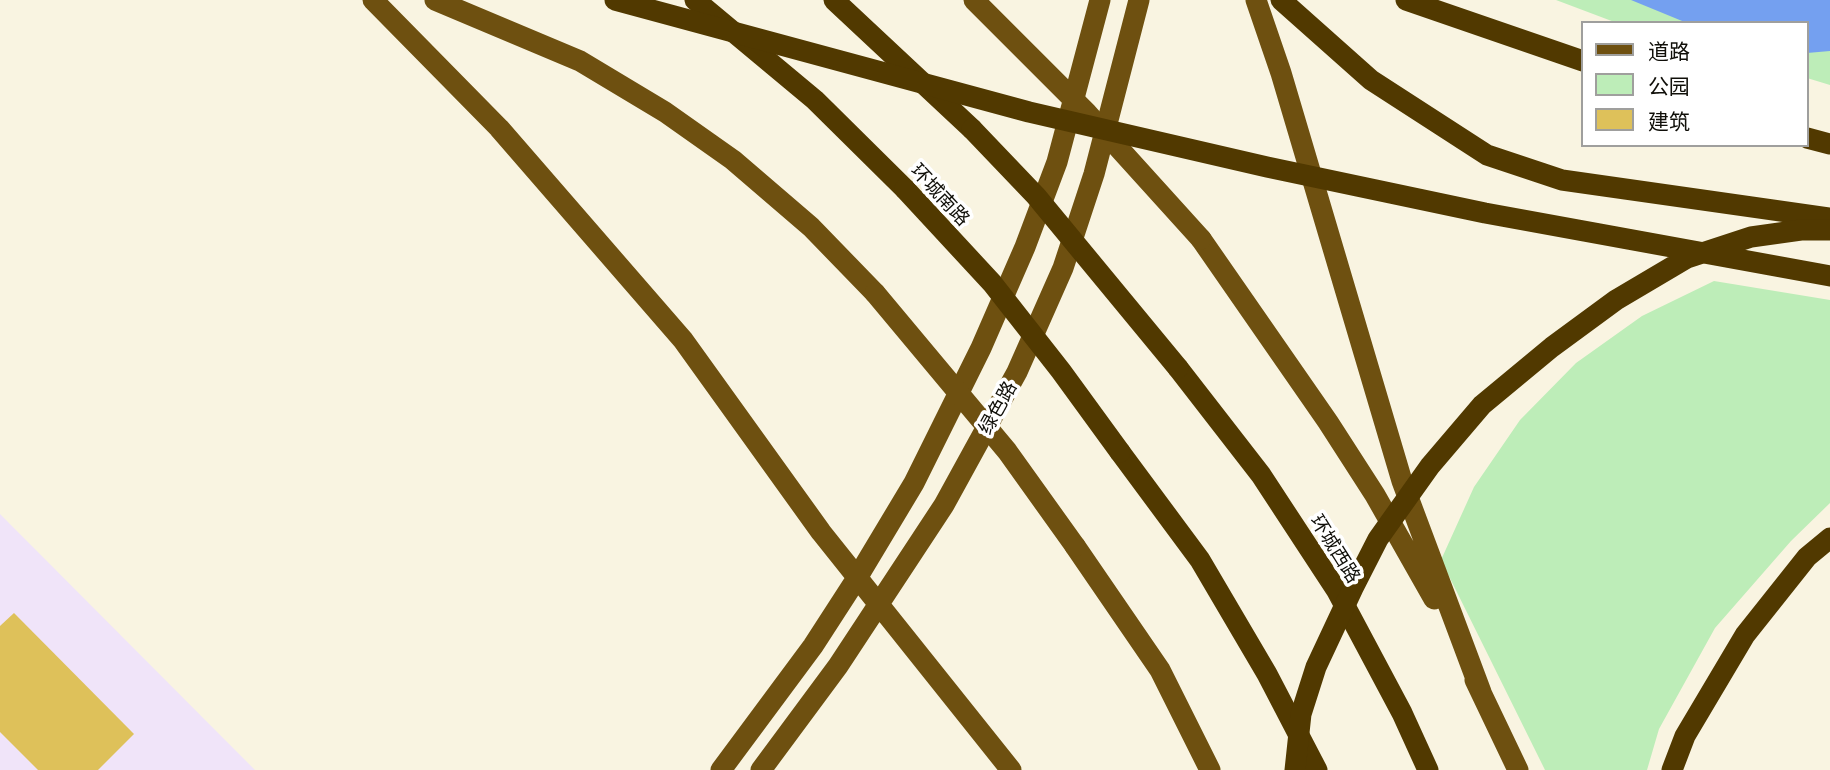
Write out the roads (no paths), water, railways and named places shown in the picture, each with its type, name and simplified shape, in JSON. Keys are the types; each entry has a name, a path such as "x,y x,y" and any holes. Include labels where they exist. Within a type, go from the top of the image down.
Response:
{"highway":[{"path":"615,0 1002,105 1267,167 1511,218 1830,276"},
{"name":"环城南路","path":"695,0 815,100 905,189 992,283 1061,370 1200,560 1267,674 1317,770"},
{"name":"环城西路","path":"834,0 972,129 1036,196 1178,368 1261,475 1336,592 1402,713 1428,770"},
{"path":"1281,0 1371,80 1487,155 1562,180 1830,218"},
{"path":"1406,0 1582,61"},
{"path":"1809,139 1830,144"},
{"path":"1295,770 1301,714 1316,667 1359,576 1378,539 1430,466 1482,405 1552,347 1616,300 1687,258 1751,237 1801,230 1830,230"},
{"path":"1672,770 1685,736 1745,635 1807,557 1830,538"}],"main road":[{"path":"373,0 499,128 684,340 878,606 1011,770"},
{"path":"435,0 580,61 665,112 733,160 782,202 875,293 1007,451 1075,546 1160,670 1210,770"},
{"path":"974,0 1087,113 1202,239 1276,344 1375,495 1420,572 1518,770"},
{"path":"722,770 813,646 857,578 914,483 981,348 1025,247 1057,162 1100,0"},
{"name":"绿色路","path":"761,770 838,666 944,505 1017,372 1063,268 1094,174 1139,0"},
{"path":"1256,0 1281,74 1402,481 1481,692"}],"water":[{"path":"1631,0 1830,0 1830,51 1809,53 1809,21 1682,21"}]}
